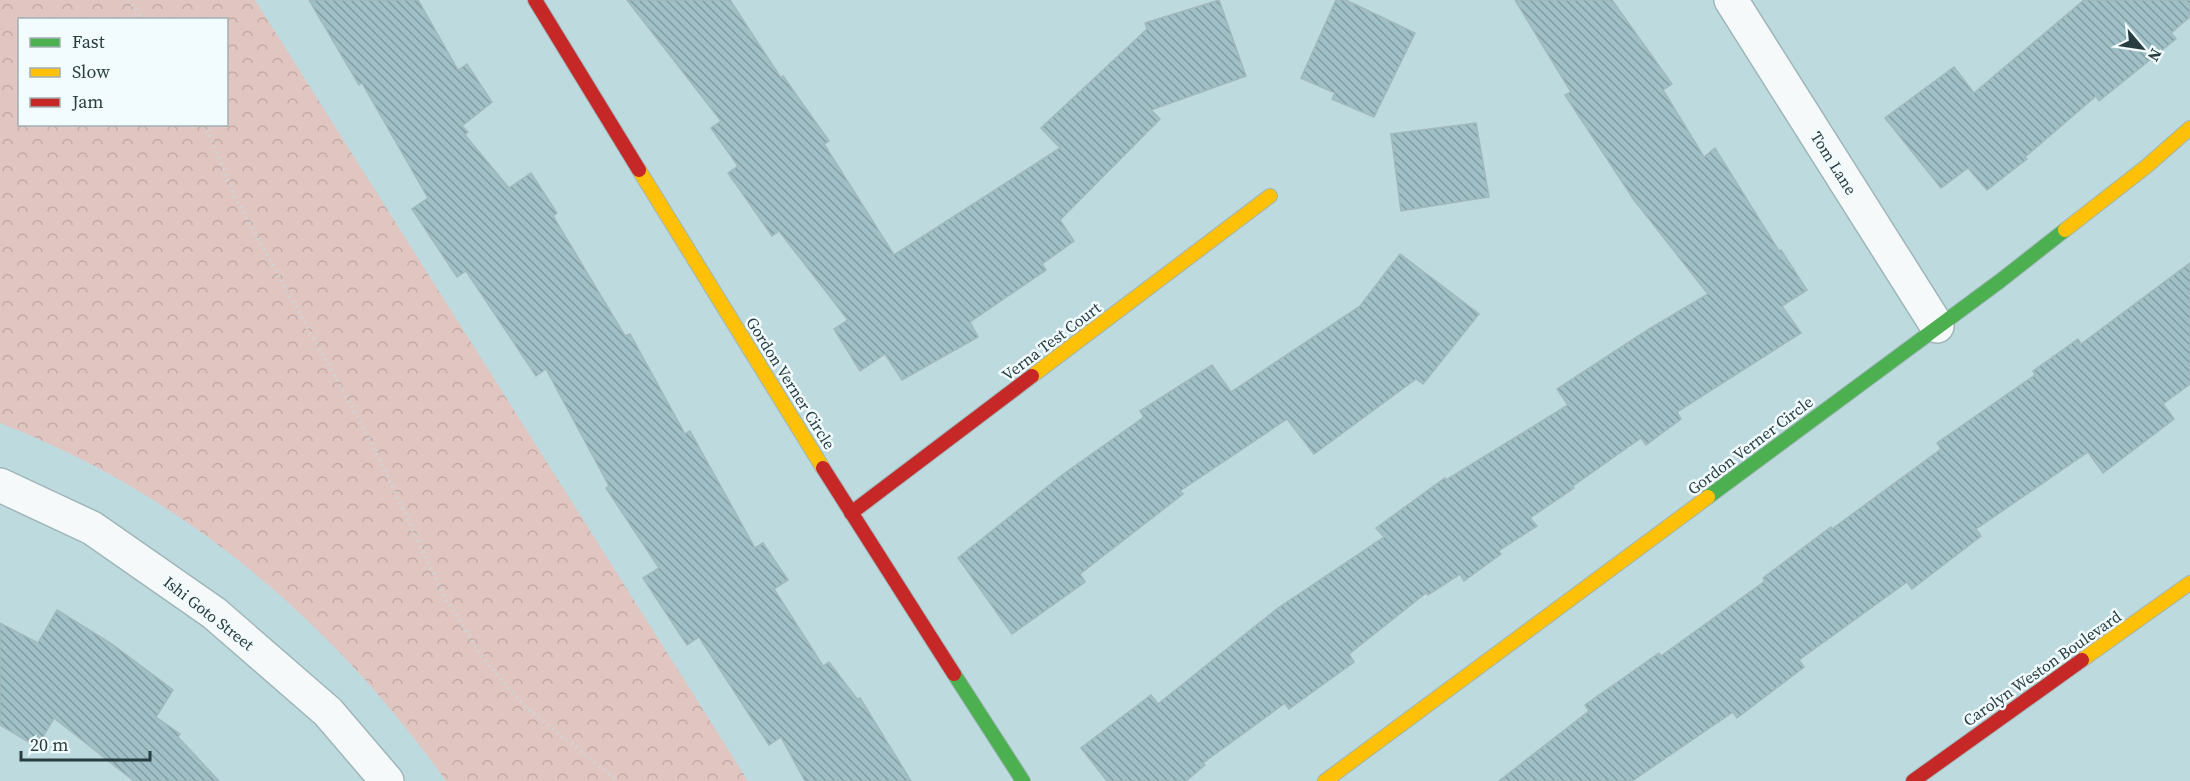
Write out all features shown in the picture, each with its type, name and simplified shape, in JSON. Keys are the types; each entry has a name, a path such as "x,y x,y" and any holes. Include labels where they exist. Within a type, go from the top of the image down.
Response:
{"street":[{"name":"Gordon Verner Circle","path":"534,0 851,513 1023,781"},
{"name":"Tom Lane","path":"1731,0 1937,326"},
{"name":"Gordon Verner Circle","path":"1325,781 1937,326 2000,282 2147,166 2190,128"},
{"name":"Verna Test Court","path":"851,513 1270,196"},
{"name":"Ishi Goto Street","path":"0,485 92,528 214,612 328,712 387,781"},
{"name":"Carolyn Weston Boulevard","path":"1930,776 2190,583"}],"path":[{"path":"128,0 142,18"},
{"path":"206,126 235,197 370,440 445,598 486,662 524,705 618,781"}],"green space":[{"path":"0,0 255,0 748,781 446,781 402,723 355,668 304,617 249,569 192,525 131,486 67,452 0,423"}],"building":[{"path":"309,0 418,0 458,70 467,64 492,102 462,126 468,132 465,135 509,188 531,173 557,213 553,216 625,336 630,334 685,434 690,431 755,548 763,543 788,580 774,589 823,666 829,662 857,699 860,698 911,781 805,781 781,737 769,745 699,637 687,645 643,578 659,568 606,488 609,486 546,369 536,376 466,271 457,277 412,209 428,198 362,83 359,85"},
{"path":"627,0 730,0 781,78 783,76 829,141 824,144 894,255 1060,148 1041,128 1147,29 1145,23 1219,0 1246,76 1151,110 1160,119 1060,220 1074,241 1042,264 1046,270 970,322 978,337 902,380 885,354 860,371 834,329 848,320 779,231 772,236 728,173 738,166 711,128 721,121"},
{"path":"1336,0 1346,0 1415,33 1374,117 1332,99 1335,93 1301,78"},
{"path":"1515,0 1612,0 1672,84 1663,90 1704,157 1715,148 1779,251 1781,250 1807,290 1782,306 1801,333 1677,412 1681,419 1646,445 1641,438 1573,486 1574,488 1530,518 1537,526 1498,551 1501,554 1464,581 1460,574 1428,595 1426,593 1349,654 1354,662 1289,709 1285,703 1203,763 1205,765 1186,781 1107,781 1081,748 1151,695 1158,704 1278,608 1384,537 1376,528 1445,478 1446,480 1568,405 1557,389 1708,294 1634,200 1565,95 1571,92"},
{"path":"2084,0 2190,0 2190,17 2171,33 2176,39 2099,101 2096,96 2025,157 2027,159 1987,190 1968,168 1941,188 1885,118 1954,67 1974,93"},
{"path":"1476,123 1489,197 1401,211 1391,134"},
{"path":"1400,254 1479,314 1423,384 1416,379 1314,454 1287,419 1180,491 1183,494 1080,574 1085,582 1012,634 958,558 1062,475 1144,417 1140,411 1212,365 1231,392 1360,306"},
{"path":"2190,263 2190,384 2163,404 2174,419 2103,473 2088,452 1976,529 1981,536 1912,589 1907,582 1799,660 1804,667 1737,718 1733,712 1632,781 1499,781 1589,711 1585,705 1659,653 1661,656 1765,581 1763,578 1831,527 1832,529 1941,449 1937,443 2035,375 2033,371 2078,339 2081,344"},
{"path":"57,610 112,644 173,690 156,717 180,734 178,737 219,781 134,781 54,718 37,747 0,725 0,623 38,643"}],"traffic: fast":[{"path":"1708,497 2000,281 2065,230"},
{"path":"954,674 1023,781"}],"traffic: slow":[{"path":"2065,230 2147,166 2190,128"},
{"path":"639,170 823,468"},
{"path":"1032,376 1270,196"},
{"path":"1325,781 1708,497"},
{"path":"2082,660 2190,583"}],"traffic: jam":[{"path":"535,0 639,170"},
{"path":"851,513 1032,376"},
{"path":"823,468 954,674"},
{"path":"1913,781 2082,660"}]}
